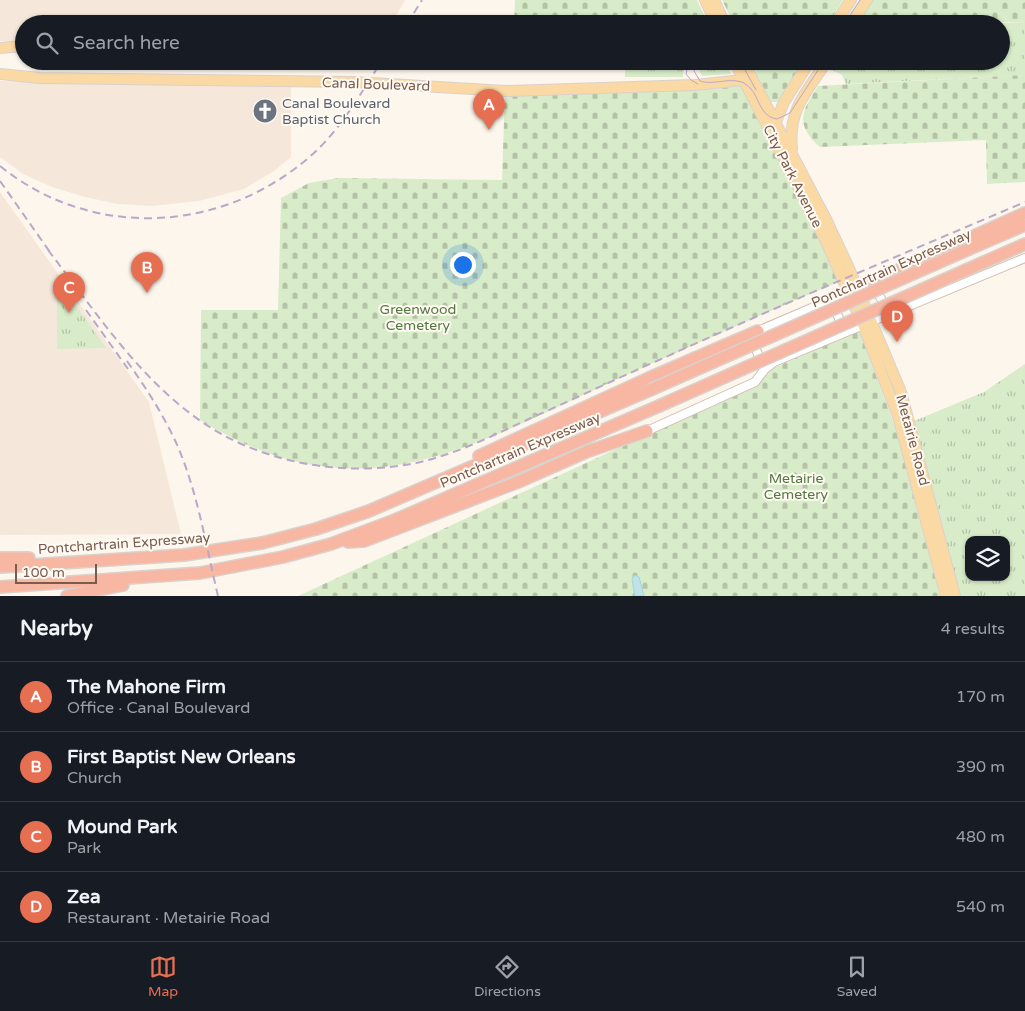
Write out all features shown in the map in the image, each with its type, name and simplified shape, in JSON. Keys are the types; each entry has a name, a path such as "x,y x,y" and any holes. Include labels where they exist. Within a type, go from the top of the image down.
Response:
{"highway":[{"path":"872,282 1025,213"},
{"name":"Pontchartrain Expressway","path":"0,567 194,554 262,543 316,529 369,511 650,390 1025,224"},
{"name":"Pontchartrain Expressway","path":"0,587 169,576 228,568 331,544 395,520 1025,244"},
{"path":"369,511 417,484 758,332"},
{"path":"331,544 364,541 518,482 586,452 646,431"},
{"path":"0,558 146,557"},
{"path":"67,596 169,576"}],"main road":[{"path":"705,0 712,15"},
{"path":"714,0 721,15"},
{"path":"841,15 850,0"},
{"path":"857,15 867,0"},
{"path":"0,48 15,47"},
{"name":"City Park Avenue","path":"740,70 766,104 793,155 848,266 853,290"},
{"name":"City Park Avenue","path":"745,70 761,114 853,290"},
{"path":"775,140 775,122 784,102 804,70"},
{"path":"775,122 790,116 821,70"},
{"name":"Canal Boulevard","path":"0,74 40,78 355,82 505,91 695,85 747,80"},
{"path":"766,104 776,107 784,102"},
{"path":"793,155 791,128 794,111"},
{"path":"761,114 775,122"},
{"name":"Metairie Road","path":"853,290 901,392 955,596"},
{"name":"Metairie Road","path":"867,323 898,416 946,596"}],"street":[{"path":"646,431 755,382 769,364 1025,258"},
{"path":"769,364 761,362 752,341 752,338 758,332 872,282 889,315"},
{"path":"831,300 845,332"}],"shaded area":[{"path":"0,0 405,0 396,15 15,15 15,41 0,41"},
{"path":"0,81 291,87 291,157 274,171 244,189 199,201 152,206 117,204 85,197 52,187 23,174 0,157"},
{"path":"0,192 149,402 181,534 0,535"}],"green space":[{"path":"515,0 697,0 704,15 514,15"},
{"path":"722,0 843,0 834,15 730,15"},
{"path":"873,0 1025,0 1025,22 1010,22 1010,15 864,15"},
{"path":"1025,22 1025,75 846,84 842,75 832,70 1010,70 1010,23"},
{"path":"625,70 683,70 683,77 625,77"},
{"path":"699,70 730,70 731,74 702,76"},
{"path":"755,70 799,70 779,102 770,102"},
{"path":"1025,75 1025,182 987,184 986,140 820,147 806,131 804,124 805,110 818,86"},
{"name":"Greenwood Cemetery","path":"740,82 765,135 772,134 843,280 669,356 507,430 458,449 409,463 360,469 310,465 257,449 200,420 201,310 278,310 281,198 309,183 338,178 502,180 505,91"},
{"path":"57,278 106,348 57,349"},
{"name":"Metairie Cemetery","path":"859,330 896,429 940,596 298,596 757,384 767,371"},
{"path":"1025,364 1025,596 959,596 914,421 984,392"}],"water":[{"path":"635,575 639,577 644,596 635,596 632,579"}],"tram line":[{"path":"850,15 860,0"},
{"path":"687,70 686,74 698,84"},
{"path":"694,70 700,81 742,82 751,89 766,114 777,119 790,113 818,70"},
{"path":"745,70 756,90"}],"railway":[{"path":"413,15 422,0"},
{"path":"0,166 37,191 76,207 118,216 160,218 201,212 242,199 280,179 315,152 343,120 376,70"},
{"path":"0,181 52,255"},
{"path":"48,250 107,327 149,377 198,419 225,436 247,446 270,455 294,461 342,468 392,467 446,455 475,444 750,319 1025,202"},
{"path":"86,310 128,369"},
{"path":"127,361 161,414 185,465 201,520 218,596"}],"place":[{"name":"Canal Boulevard Baptist Church","path":"265,111"},
{"name":"The Mahone Firm","path":"489,130"},
{"name":"First Baptist New Orleans","path":"147,293"},
{"name":"Mound Park","path":"69,313"},
{"name":"Zea","path":"897,342"}]}
